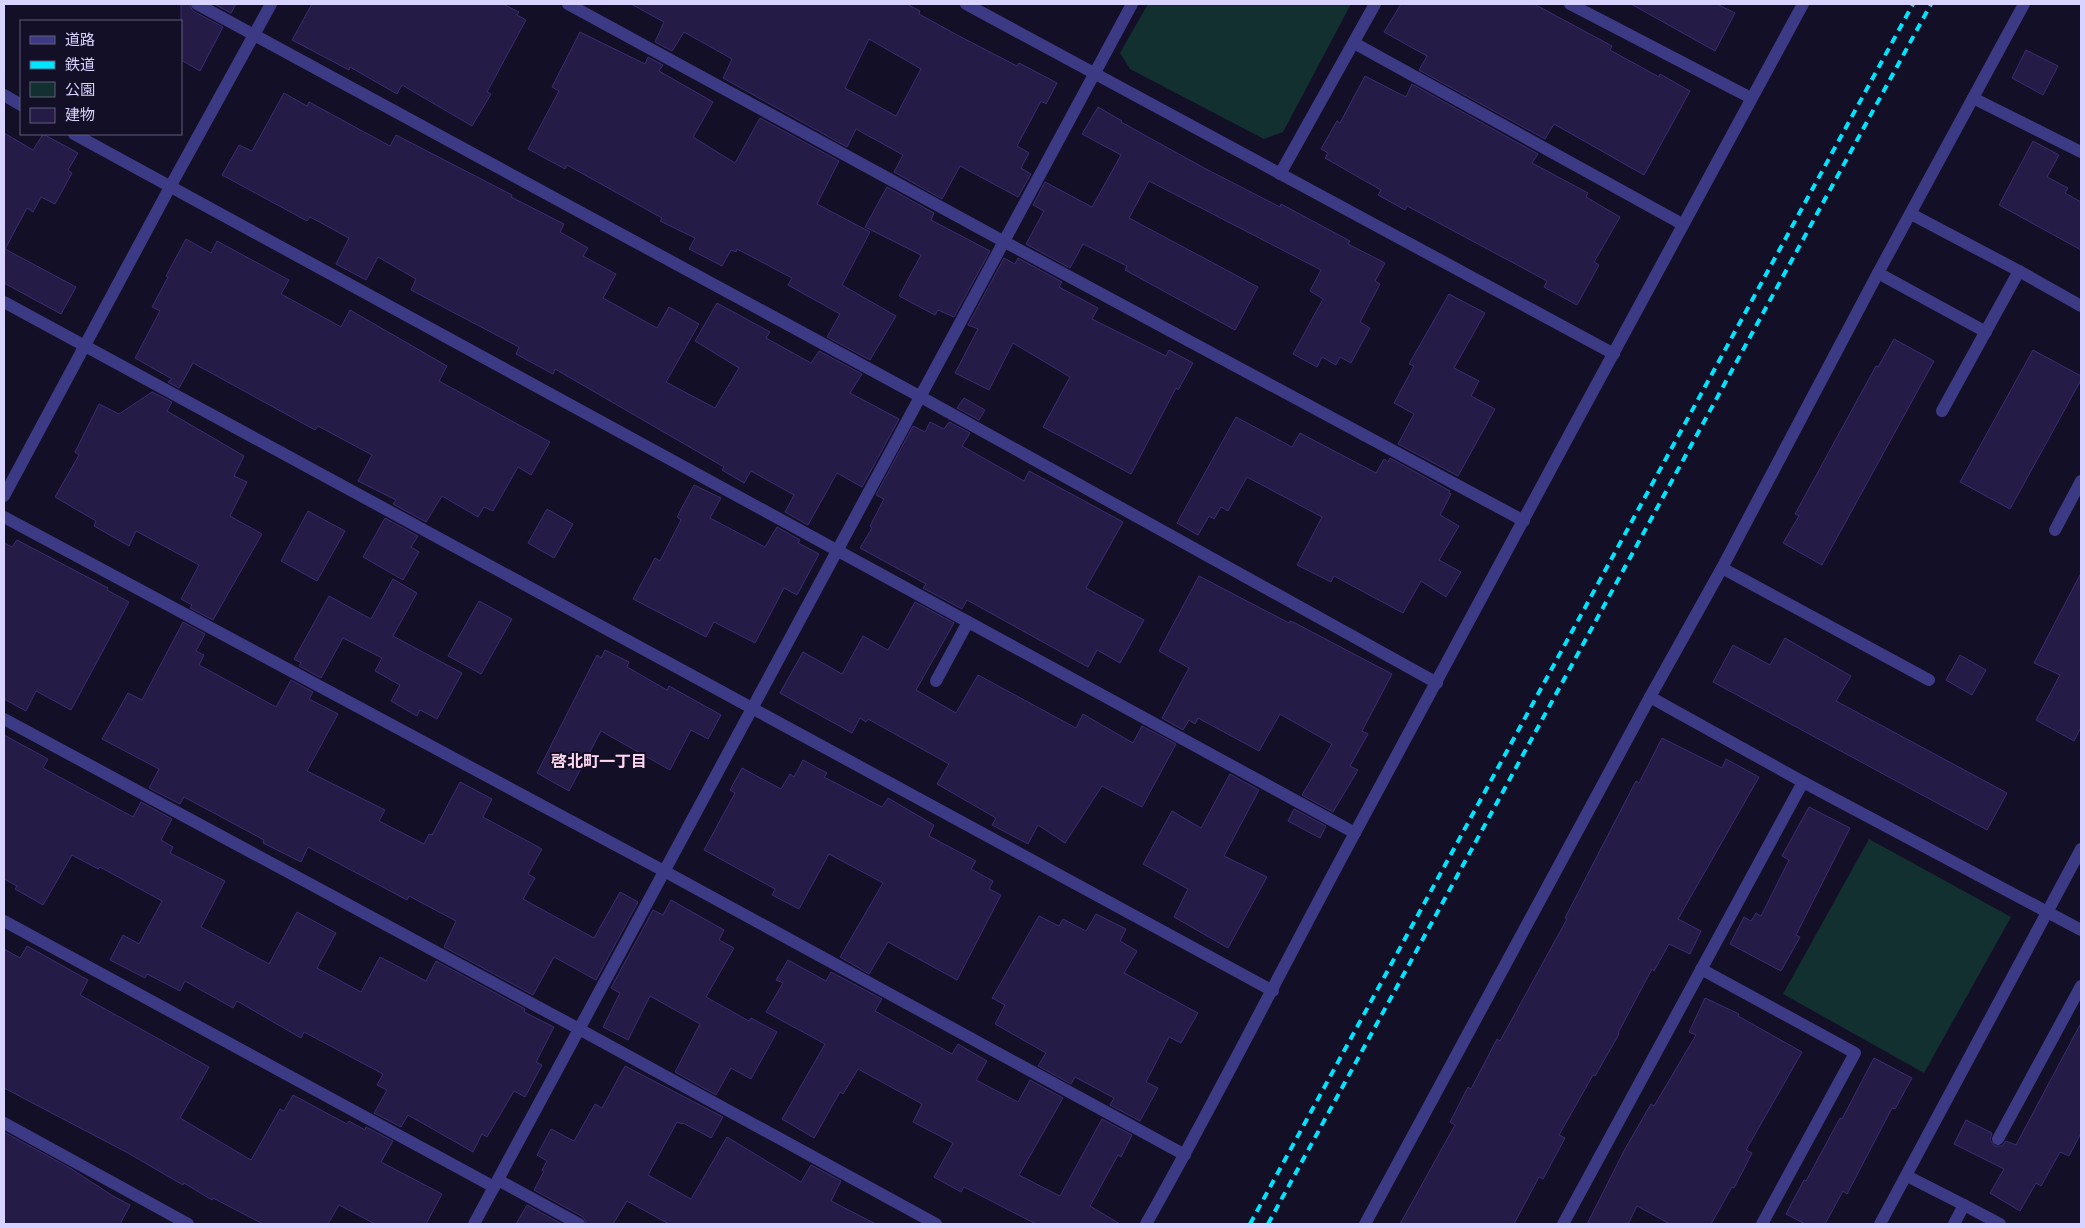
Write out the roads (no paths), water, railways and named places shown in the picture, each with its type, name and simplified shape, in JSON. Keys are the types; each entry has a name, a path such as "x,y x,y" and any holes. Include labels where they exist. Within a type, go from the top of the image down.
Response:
{"street":[{"path":"197,4 922,397 1437,683"},
{"path":"4,496 271,4"},
{"path":"568,4 1003,241 1524,521"},
{"path":"967,4 1614,354"},
{"path":"474,1224 922,397 1003,241 1132,4"},
{"path":"1280,174 1375,4"},
{"path":"1570,4 1751,98"},
{"path":"1146,1224 1186,1155 1355,833 1614,354 1682,224 1803,4"},
{"path":"1365,1224 1650,697 1722,568 2024,4"},
{"path":"1354,43 1682,224"},
{"path":"4,95 20,104"},
{"path":"1973,98 2081,152"},
{"path":"76,135 1355,833"},
{"path":"1911,214 2081,306"},
{"path":"1942,411 2019,271"},
{"path":"1878,274 1986,332"},
{"path":"4,302 1273,991"},
{"path":"2055,530 2081,481"},
{"path":"4,517 664,871 1186,1155"},
{"path":"1722,568 1929,680"},
{"path":"936,680 968,622"},
{"path":"1650,697 1803,782 2081,930"},
{"path":"4,719 936,1224"},
{"path":"1563,1224 1803,782"},
{"path":"1880,1224 2081,848"},
{"path":"4,921 496,1184 578,1224"},
{"path":"1701,969 1855,1053 1762,1224"},
{"path":"1998,1139 2081,986"},
{"path":"4,1122 188,1224"},
{"path":"1907,1176 2000,1224"},
{"path":"1954,1224 1964,1205"}],"railway":[{"path":"1250,1224 1913,4"},
{"path":"1268,1224 1931,4"}],"district":[{"name":"啓北町一丁目","path":"599,761"}]}
